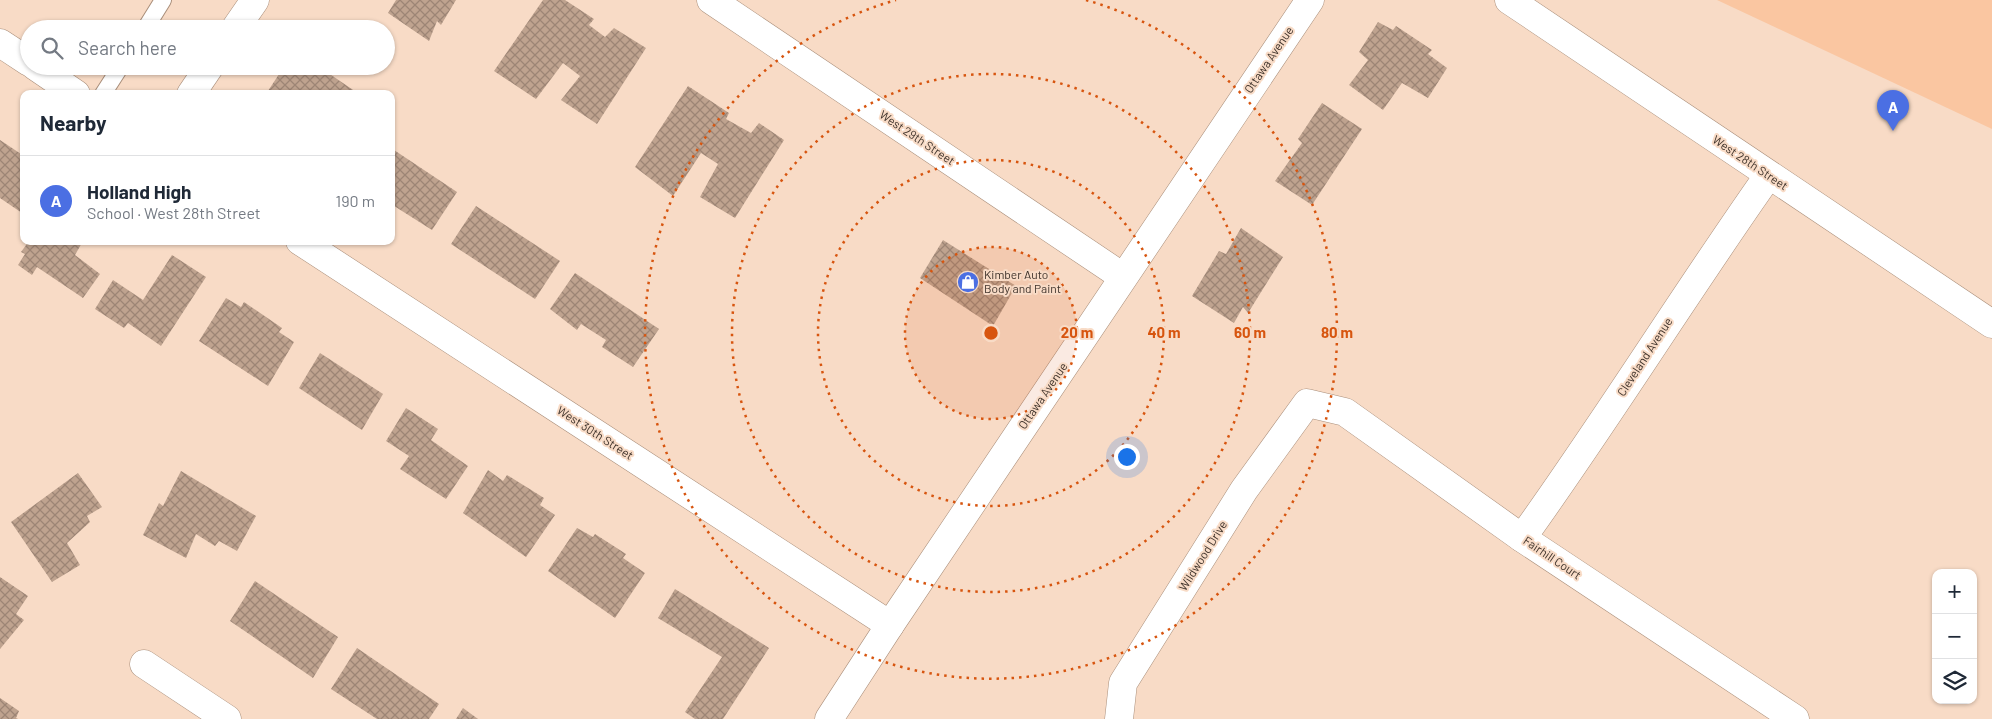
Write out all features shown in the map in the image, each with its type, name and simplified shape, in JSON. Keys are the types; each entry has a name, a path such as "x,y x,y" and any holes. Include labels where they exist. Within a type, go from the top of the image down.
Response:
{"street":[{"path":"242,20 255,0"},
{"name":"West 29th Street","path":"712,0 1123,277"},
{"name":"Ottawa Avenue","path":"829,719 890,625 1310,0"},
{"name":"West 28th Street","path":"1509,0 1768,176 1992,324"},
{"path":"0,43 20,56"},
{"path":"48,75 70,90"},
{"path":"194,90 204,75"},
{"name":"Cleveland Avenue","path":"1522,538 1565,478 1701,271 1768,176"},
{"name":"West 30th Street","path":"306,245 890,625"},
{"name":"Fairhill Court","path":"1307,402 1345,412 1522,538 1794,719"},
{"name":"Wildwood Drive","path":"1119,719 1123,683 1244,490 1307,402"},
{"path":"144,664 227,719"}],"lane":[{"path":"151,20 163,0"},
{"path":"106,90 115,75"}],"shaded area":[{"path":"1717,0 1992,0 1992,129"}],"building":[{"path":"396,0 456,0 441,25 437,21 429,41 388,13"},
{"path":"543,0 565,0 594,19 589,25 605,37 614,28 646,48 597,124 561,100 580,76 563,63 536,99 494,71"},
{"path":"1378,22 1393,30 1396,26 1432,50 1428,54 1447,68 1428,98 1402,83 1383,110 1349,85 1368,60 1359,52"},
{"path":"278,75 331,75 353,90 269,90"},
{"path":"688,86 729,113 726,119 751,133 759,123 784,140 735,218 700,197 718,164 701,153 673,196 635,167"},
{"path":"1322,103 1362,129 1312,205 1275,181 1302,143 1298,139"},
{"path":"0,140 20,153 20,212 0,198"},
{"path":"395,151 457,192 432,230 395,207"},
{"path":"476,206 560,261 535,299 451,244"},
{"path":"1241,228 1283,257 1248,313 1243,307 1234,323 1192,296 1219,251 1226,254"},
{"name":"Kimber Auto Body and Paint","path":"943,240 1016,286 993,326 920,278"},
{"path":"26,245 81,245 75,255 100,274 83,298 37,267 32,275 18,265 25,254 21,252"},
{"path":"172,255 206,277 161,346 128,323 124,328 95,309 113,280 143,300"},
{"path":"575,273 659,329 633,367 602,347 606,340 581,324 577,330 550,309"},
{"path":"226,298 241,307 244,302 282,328 279,332 294,342 268,386 199,341"},
{"path":"320,353 383,394 362,430 299,388"},
{"path":"406,408 438,429 431,440 468,466 446,499 400,469 409,456 386,441"},
{"path":"488,470 503,481 507,475 544,498 540,505 555,515 526,557 463,513"},
{"path":"181,471 256,516 237,551 219,541 215,546 196,534 186,558 143,535 159,503 163,506"},
{"path":"78,473 102,507 87,516 90,522 67,543 80,565 52,582 11,522"},
{"path":"577,528 593,537 595,534 626,554 623,558 645,573 615,618 548,571"},
{"path":"0,577 28,596 16,614 24,620 0,649"},
{"path":"255,581 338,637 313,678 230,621"},
{"path":"675,589 769,648 723,719 695,719 685,712 722,657 658,618"},
{"path":"357,648 439,704 429,719 377,719 331,689"},
{"path":"0,698 19,711 16,718 18,719 0,719"},
{"path":"463,708 478,719 456,719"}],"place":[{"name":"Holland High","path":"1893,131"},
{"name":"Kimber Auto Body and Paint","path":"968,282"}]}
